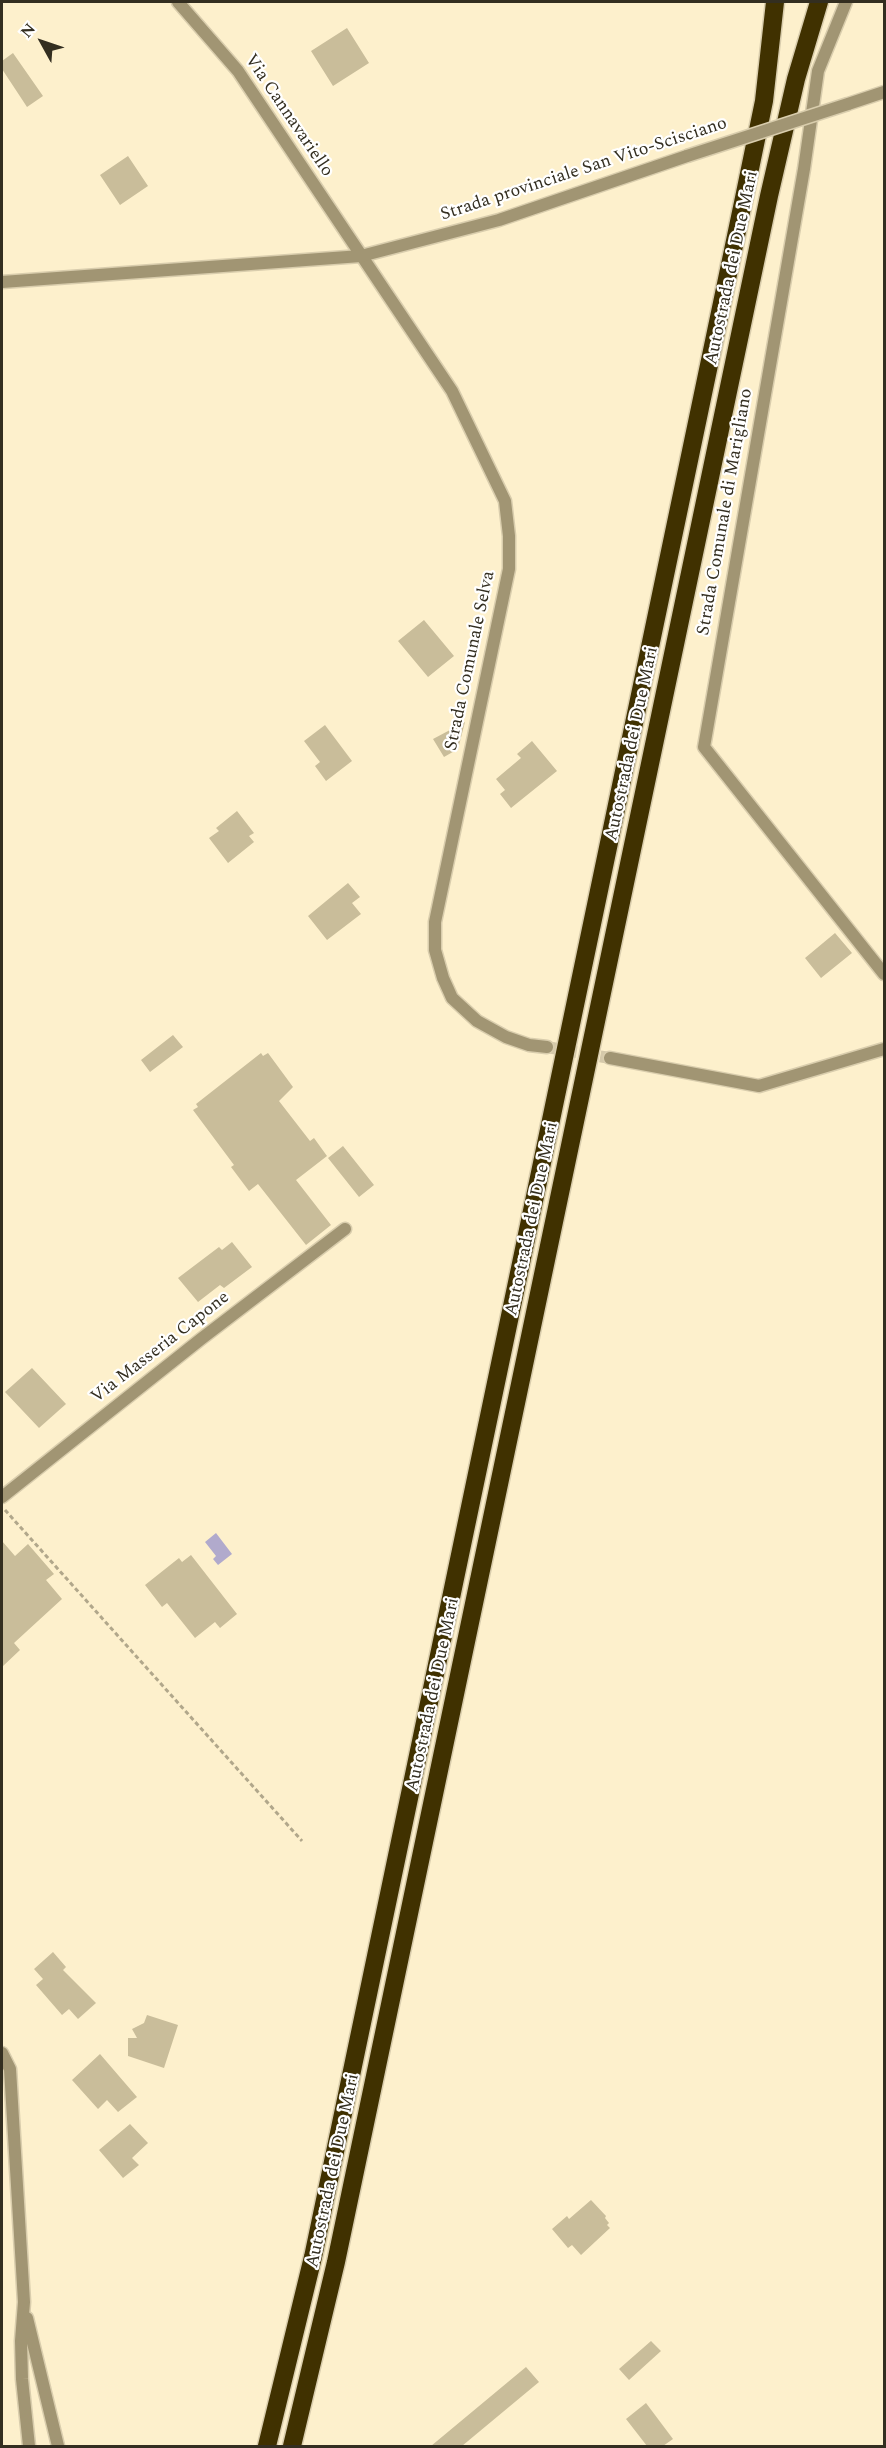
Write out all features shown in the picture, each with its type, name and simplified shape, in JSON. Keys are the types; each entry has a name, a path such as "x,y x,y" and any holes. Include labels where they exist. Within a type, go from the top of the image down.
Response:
{"highway":[{"name":"Autostrada dei Due Mari","path":"267,2446 313,2257 764,101 775,2"},
{"name":"Autostrada dei Due Mari","path":"292,2446 336,2262 769,196 796,79 819,2"}],"street":[{"name":"Via Cannavariello","path":"178,2 238,71 361,256"},
{"name":"Strada Comunale di Marigliano","path":"846,2 818,71 804,169 704,747 885,974"},
{"name":"Strada provinciale San Vito-Scisciano","path":"2,282 361,256 500,220 885,92"},
{"name":"Strada Comunale Selva","path":"361,256 452,391 505,501 509,536 508,569 435,922 435,950 443,978 452,998 477,1021 529,1045 547,1047"},
{"path":"610,1058 642,1062 759,1086 885,1049"},
{"name":"Via Masseria Capone","path":"2,1497 201,1339 345,1229"},
{"path":"2,2053 10,2069 24,2302 22,2379 29,2446"},
{"path":"24,2302 58,2446"}],"path":[{"path":"2,1506 302,1841"}],"shaded area":[{"path":"216,1533 232,1554 218,1565 213,1559 216,1556 205,1542"}],"building":[{"path":"347,28 369,63 333,86 311,51"},
{"path":"13,53 43,96 27,107 2,69 2,61"},
{"path":"128,156 148,186 120,205 100,175"},
{"path":"424,620 454,656 428,677 398,641"},
{"path":"465,722 458,749 444,757 433,739"},
{"path":"325,725 352,761 326,781 315,766 320,762 304,741"},
{"path":"532,741 557,771 511,808 500,794 505,790 496,779 521,758 517,754"},
{"path":"237,811 254,833 249,836 254,842 228,863 209,838 219,831 216,828"},
{"path":"348,883 360,897 352,903 361,914 327,940 308,916"},
{"path":"835,933 852,953 821,978 805,958"},
{"path":"173,1035 183,1047 150,1072 141,1060"},
{"path":"261,1053 263,1056 268,1053 293,1087 279,1101 310,1141 314,1138 327,1156 296,1180 331,1225 306,1245 258,1184 249,1191 231,1167 234,1165 193,1110 198,1107 196,1104"},
{"path":"343,1146 374,1185 359,1197 328,1158"},
{"path":"232,1242 252,1267 224,1288 220,1285 198,1302 178,1278 219,1247 222,1250"},
{"path":"32,1368 66,1404 39,1428 5,1392"},
{"path":"2,1541 15,1556 28,1544 54,1574 46,1580 62,1599 14,1643 20,1650 2,1667"},
{"path":"191,1555 237,1614 220,1628 215,1622 195,1638 167,1603 162,1607 145,1585 179,1558 182,1562"},
{"path":"53,1952 66,1967 63,1970 96,2003 78,2019 69,2009 62,2015 36,1985 43,1979 34,1969"},
{"path":"147,2015 178,2025 164,2068 128,2056 128,2038 137,2038 132,2029 144,2023"},
{"path":"100,2054 137,2097 118,2112 107,2100 98,2109 72,2080"},
{"path":"130,2124 148,2143 132,2158 139,2165 123,2178 99,2150"},
{"path":"591,2200 606,2216 609,2223 607,2225 610,2228 581,2255 572,2245 568,2248 552,2229 567,2216 569,2219"},
{"path":"651,2341 661,2351 629,2380 619,2369"},
{"path":"526,2367 539,2382 462,2446 431,2446"},
{"path":"646,2403 673,2439 663,2446 647,2446 626,2419"}],"tunnel":[{"path":"547,1047 610,1058"}]}
